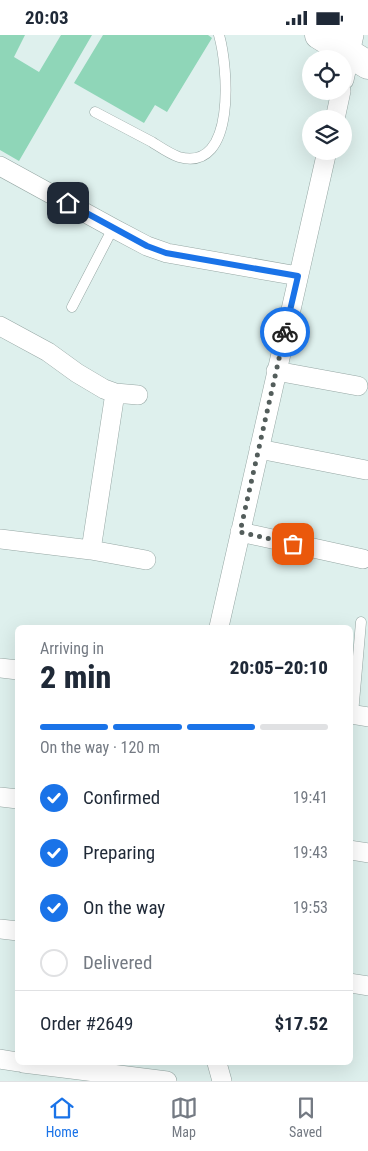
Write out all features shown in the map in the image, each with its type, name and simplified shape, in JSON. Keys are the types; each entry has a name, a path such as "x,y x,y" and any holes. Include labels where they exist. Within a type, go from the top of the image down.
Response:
{"highway":[{"path":"319,35 357,51"}],"street":[{"path":"219,625 325,160"},
{"path":"0,166 147,246 166,253 298,276"},
{"path":"0,326 48,352 77,373 104,389 115,393 138,395"},
{"path":"276,371 358,386"},
{"path":"90,550 115,393"},
{"path":"259,449 366,470"},
{"path":"240,532 363,559"},
{"path":"0,539 90,550 146,560"},
{"path":"0,668 15,670"},
{"path":"0,797 15,799"},
{"path":"353,850 368,853"},
{"path":"0,929 15,931"},
{"path":"353,984 368,986"},
{"path":"0,1059 15,1062"},
{"path":"39,1065 167,1081"},
{"path":"218,1065 222,1081"}],"lane":[{"path":"95,112 178,156 197,157 206,154 211,150 219,135 226,102 219,35"},
{"path":"72,307 113,228"},
{"path":"357,715 361,623"}],"building":[{"path":"0,35 25,35 14,57 39,72 61,35 92,35 19,161 0,150"},
{"path":"103,35 208,35 212,38 167,112 155,105 144,123 74,83"}],"way so far":[{"path":"285,332 240,532 293,544"}],"route":[{"path":"68,203 147,246 166,253 298,276 285,332"}]}
